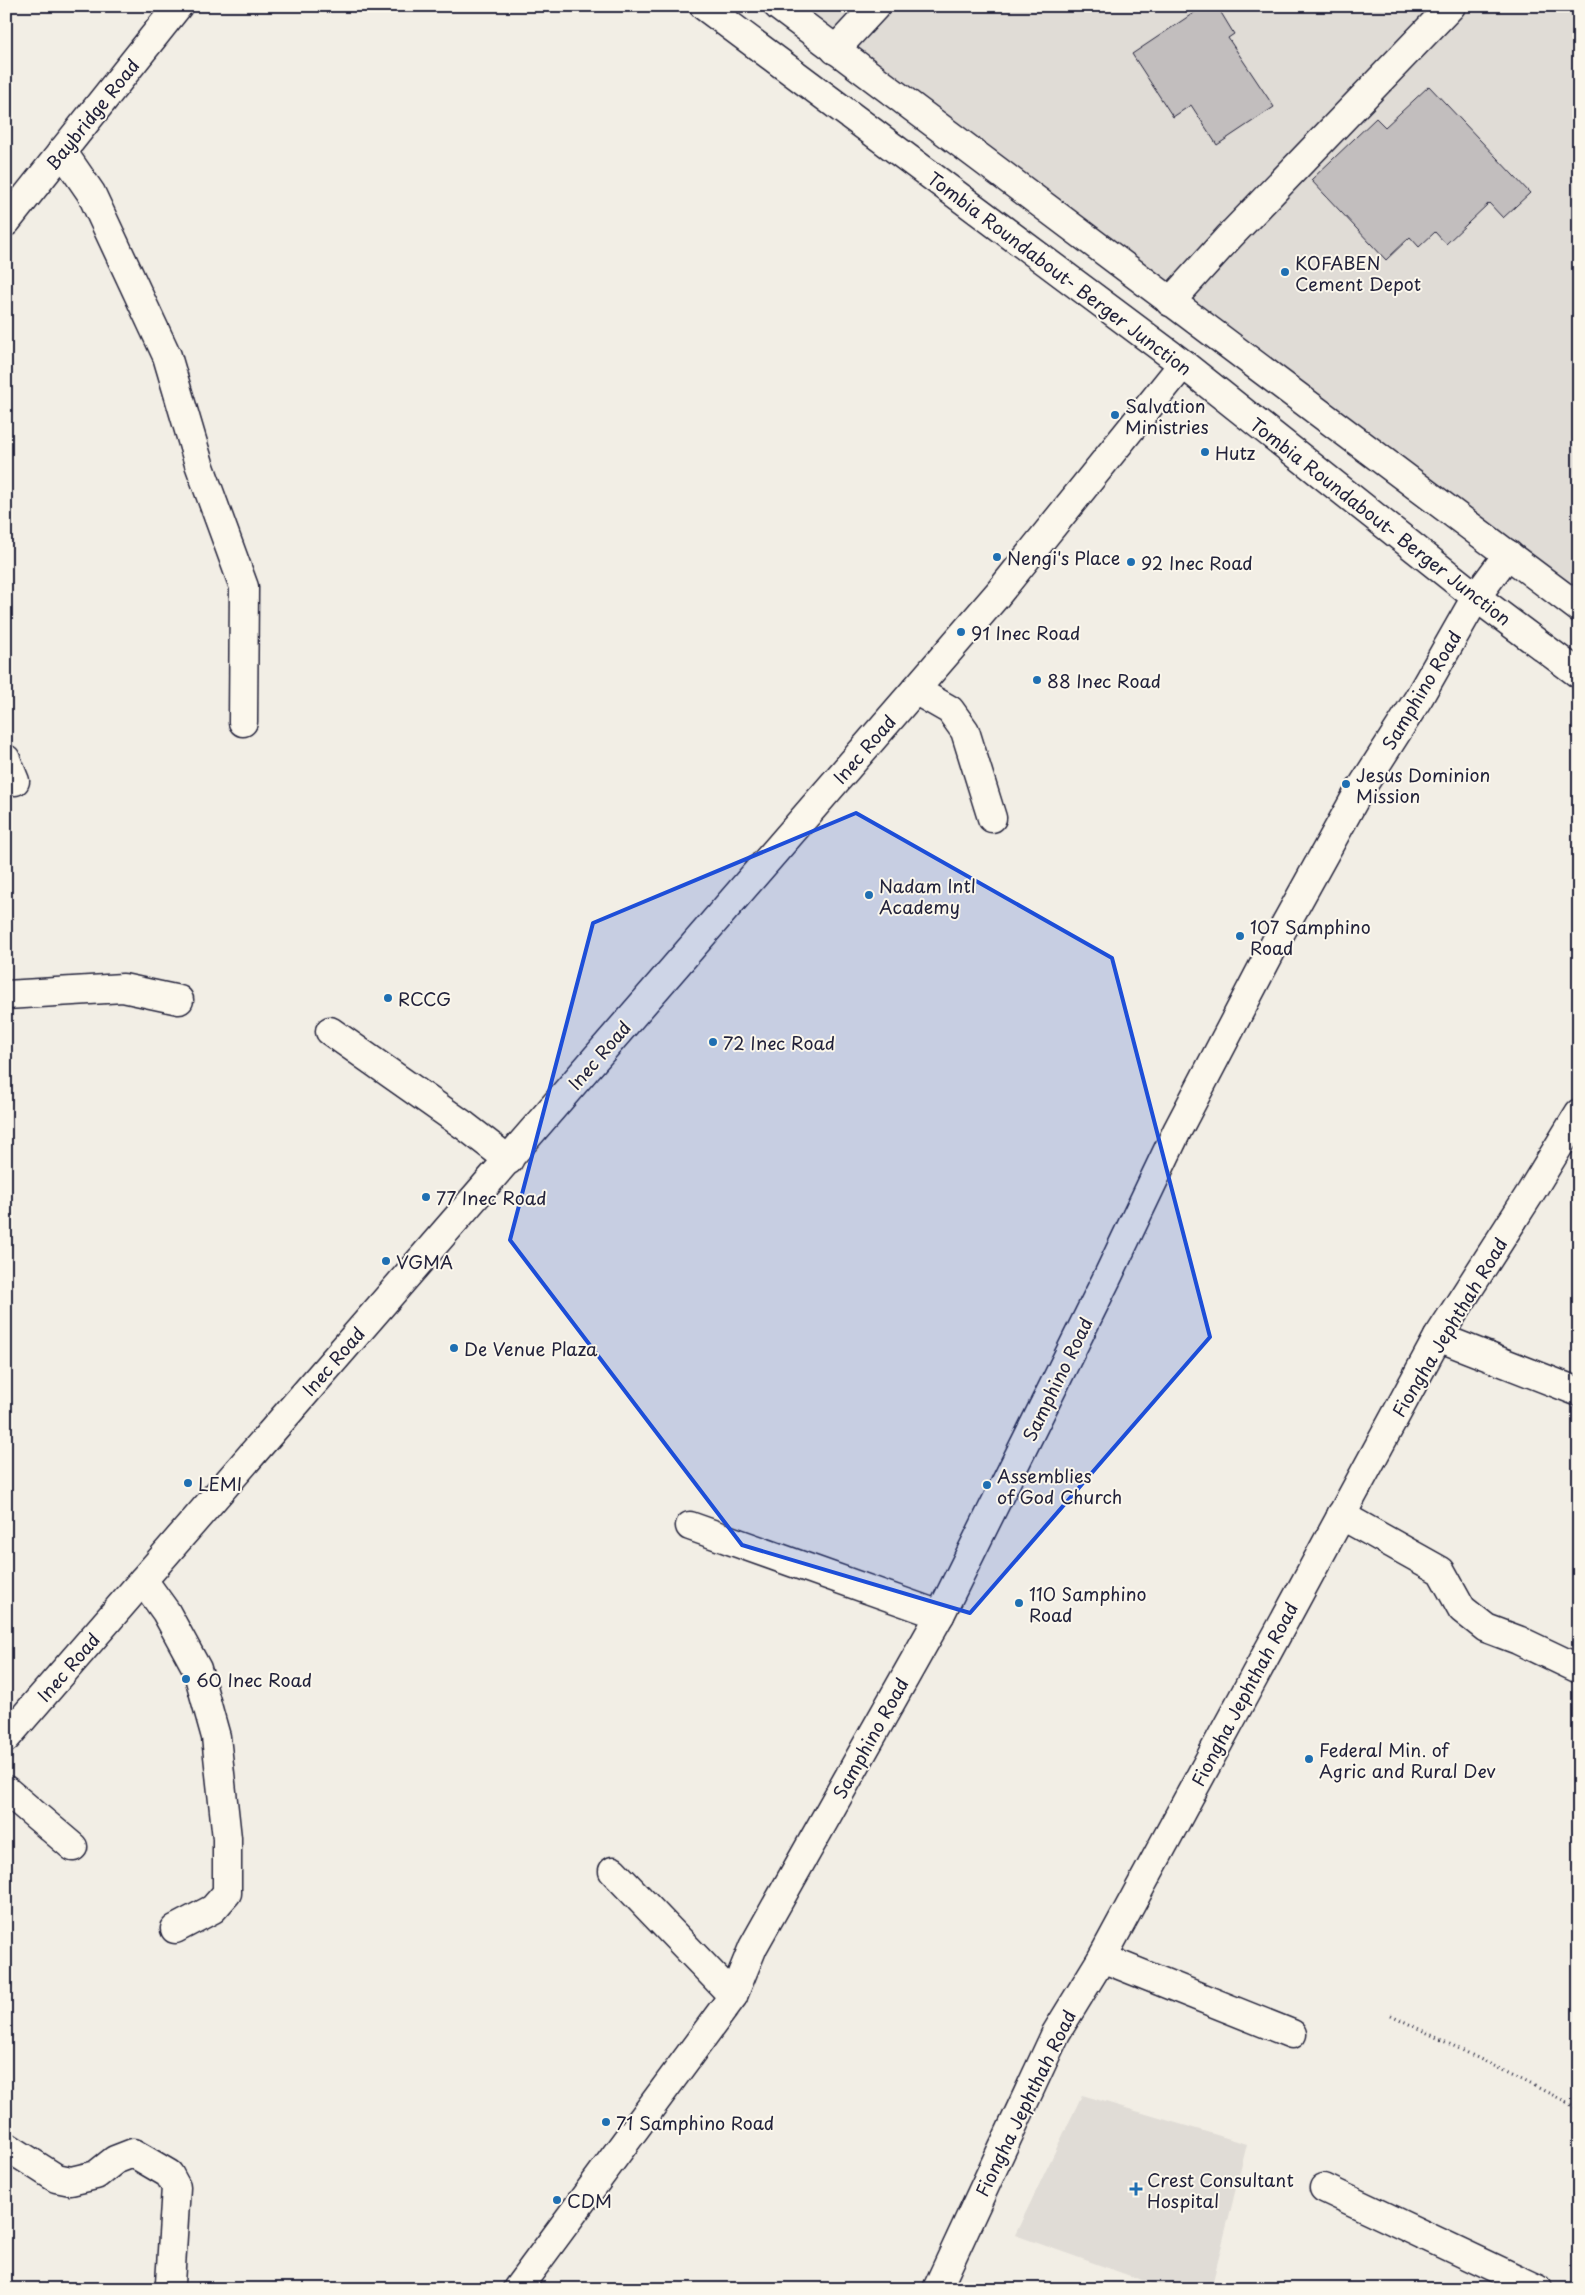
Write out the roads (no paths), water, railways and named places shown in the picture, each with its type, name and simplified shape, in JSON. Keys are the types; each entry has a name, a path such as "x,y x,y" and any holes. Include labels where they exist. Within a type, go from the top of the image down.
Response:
{"street":[{"name":"Baybridge Road","path":"6,222 178,6"},
{"name":"Tombia Roundabout- Berger Junction","path":"704,6 1183,364 1476,597 1579,674"},
{"path":"835,50 876,6"},
{"path":"1170,302 1229,237 1451,6"},
{"path":"779,7 1579,608"},
{"path":"62,151 92,193 167,356 199,464 244,587 243,722"},
{"name":"Inec Road","path":"6,1738 997,595 1183,364"},
{"name":"Samphino Road","path":"517,2289 734,1996 753,1946 940,1615 1107,1278 1177,1131 1277,941 1358,793 1418,699 1476,597 1508,554"},
{"path":"915,690 950,710 965,731 992,818"},
{"path":"6,995 123,988 178,1000"},
{"path":"330,1031 465,1126 509,1160"},
{"name":"Fiongha Jephthah Road","path":"938,2289 1056,2033 1102,1958 1438,1337 1579,1113"},
{"path":"1438,1337 1579,1392"},
{"path":"1342,1515 1441,1571 1462,1608 1486,1628 1579,1669"},
{"path":"690,1526 940,1615"},
{"path":"143,1580 166,1612 197,1669 216,1737 227,1838 227,1893 213,1909 175,1929"},
{"path":"6,1790 73,1847"},
{"path":"613,1872 734,1996"},
{"path":"1102,1958 1292,2034"},
{"path":"6,2146 56,2178 71,2181 96,2175 115,2160 134,2153 169,2174 176,2187 170,2283"},
{"path":"1324,2188 1538,2289"}],"place":[{"name":"KOFABEN Cement Depot","path":"1285,272"},
{"name":"Salvation Ministries","path":"1115,415"},
{"name":"Hutz","path":"1205,452"},
{"name":"Nengi's Place","path":"997,557"},
{"name":"92 Inec Road","path":"1131,562"},
{"name":"91 Inec Road","path":"961,632"},
{"name":"88 Inec Road","path":"1037,680"},
{"name":"Jesus Dominion Mission","path":"1346,784"},
{"name":"Nadam Intl Academy","path":"869,895"},
{"name":"107 Samphino Road","path":"1240,936"},
{"name":"RCCG","path":"388,998"},
{"name":"72 Inec Road","path":"713,1042"},
{"name":"77 Inec Road","path":"426,1197"},
{"name":"VGMA","path":"386,1261"},
{"name":"De Venue Plaza","path":"454,1348"},
{"name":"LEMI","path":"188,1483"},
{"name":"Assemblies of God Church","path":"987,1485"},
{"name":"110 Samphino Road","path":"1019,1603"},
{"name":"60 Inec Road","path":"186,1679"},
{"name":"Federal Min. of Agric and Rural Dev","path":"1309,1759"},
{"name":"71 Samphino Road","path":"606,2122"},
{"name":"Crest Consultant Hospital","path":"1136,2189"},
{"name":"CDM","path":"557,2200"}]}
